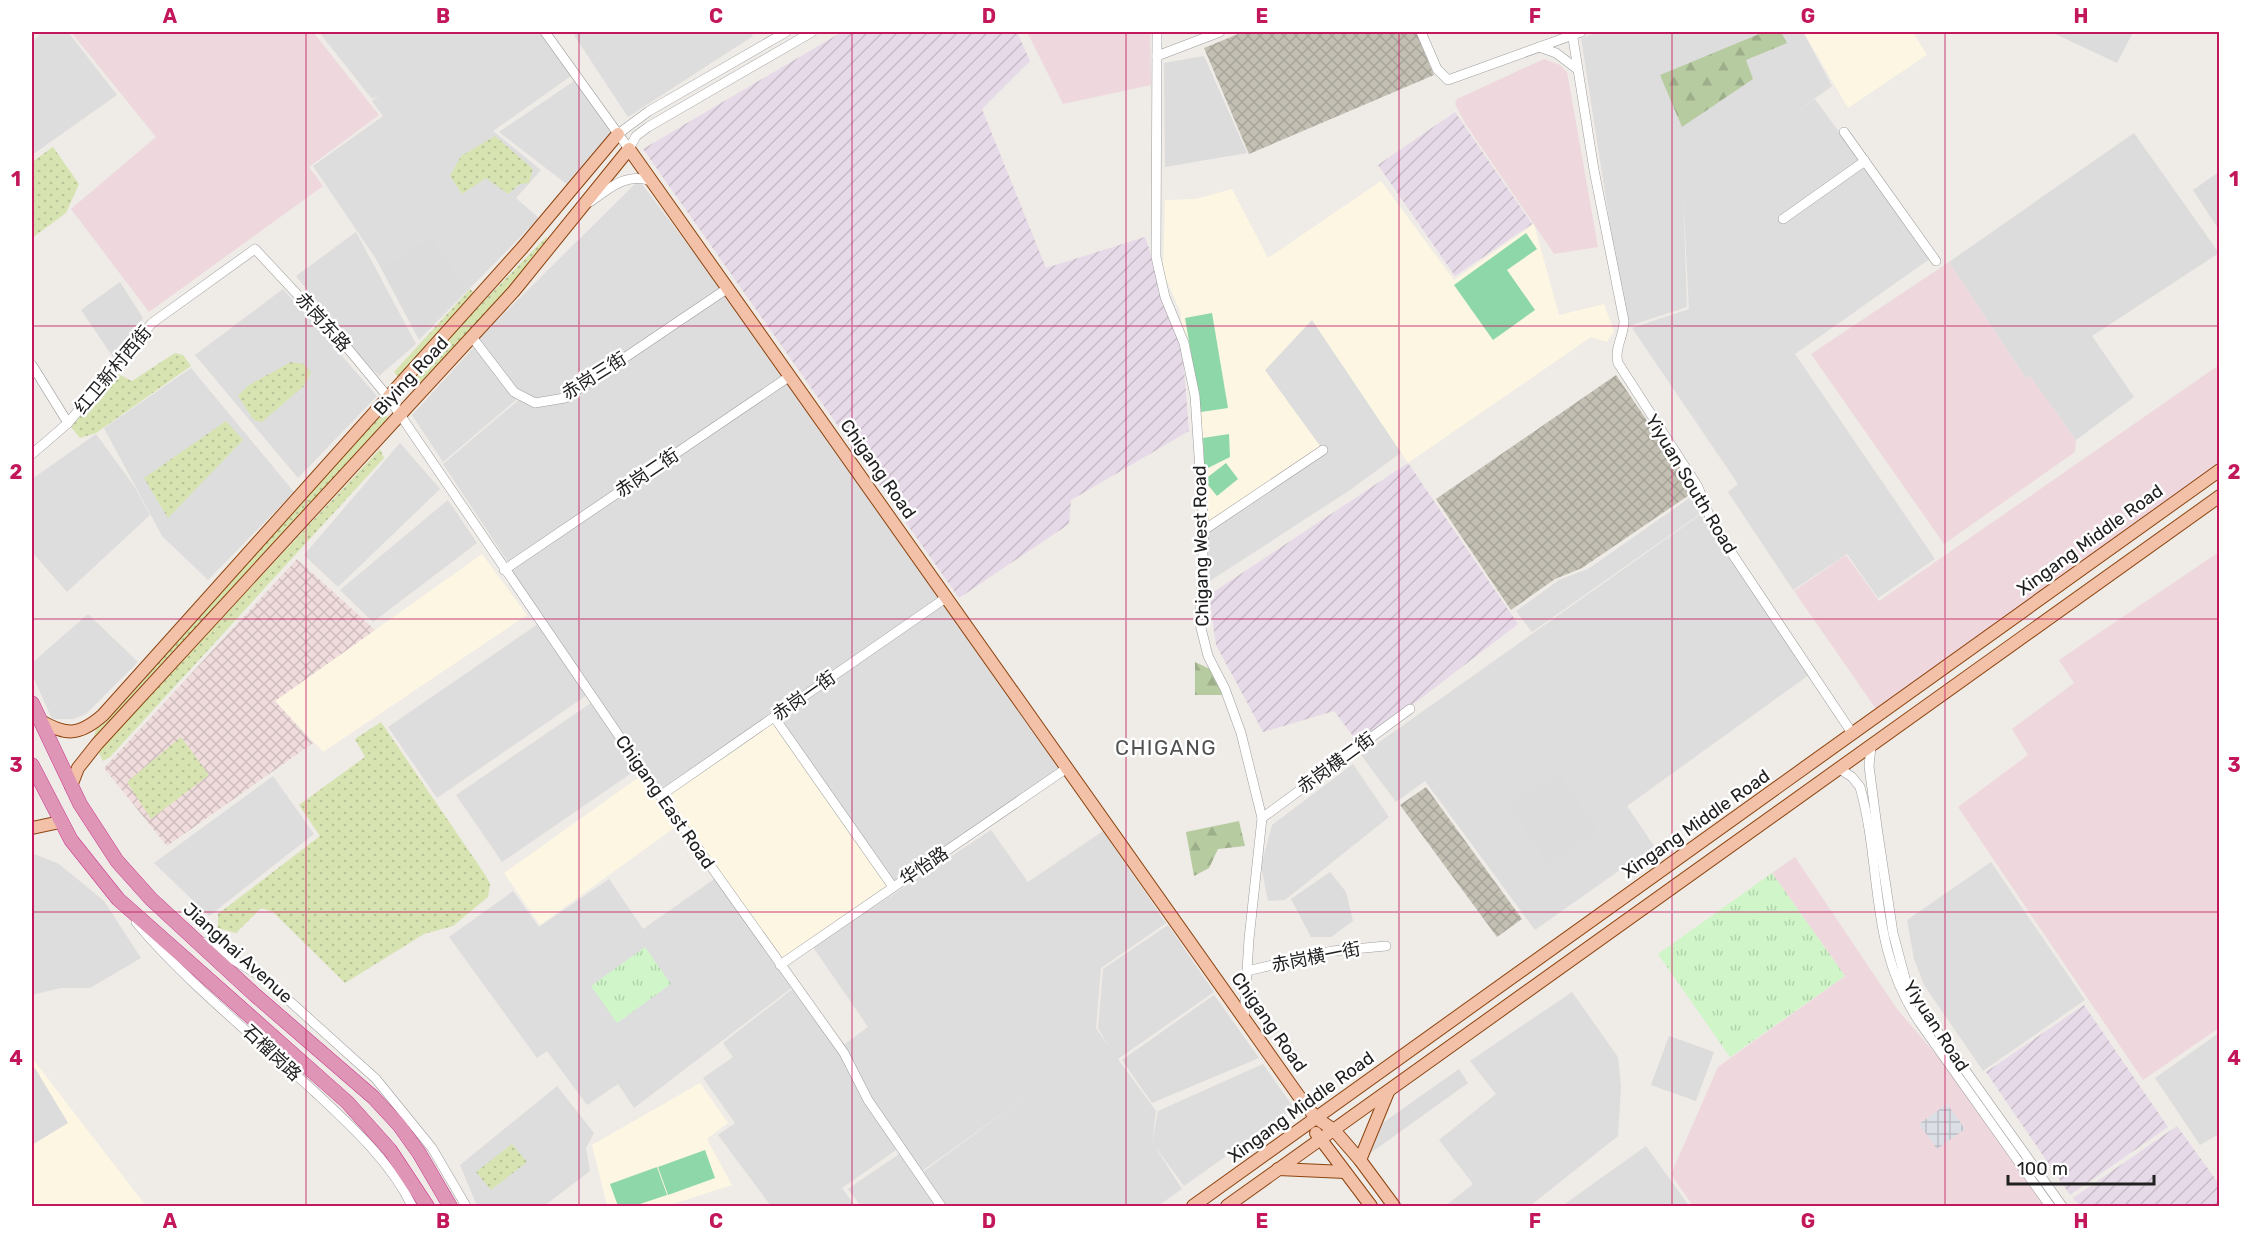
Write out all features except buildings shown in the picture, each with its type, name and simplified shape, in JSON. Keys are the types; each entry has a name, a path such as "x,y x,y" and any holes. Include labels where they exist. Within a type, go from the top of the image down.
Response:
{"highway":[{"name":"Jianghai Avenue","path":"32,703 70,786 92,825 117,861 151,898 255,995 317,1047 399,1125 425,1162 450,1206"},
{"path":"32,765 60,822 84,858 124,906 296,1057 371,1127 408,1175 427,1206"}],"main road":[{"name":"Biying Road","path":"39,720 56,730 66,732 90,726 103,715 565,200 618,134"},
{"name":"Biying Road","path":"70,786 78,768 105,735 472,337 534,267 629,149"},
{"name":"Chigang Road","path":"629,149 1244,1019 1312,1120 1320,1138 1371,1206"},
{"name":"Xingang Middle Road","path":"1193,1206 2220,470"},
{"name":"Xingang Middle Road","path":"1227,1206 2220,496"},
{"path":"32,828 60,822"},
{"name":"Chigang Road","path":"1180,928 1200,966 1312,1120 1334,1130 1360,1160 1394,1206"},
{"path":"1360,1160 1389,1091"},
{"path":"1278,1169 1345,1172"}],"street":[{"name":"Chigang Road","path":"545,32 629,149"},
{"name":"Biying Road","path":"618,134 649,111 786,32"},
{"name":"Biying Road","path":"629,149 636,136 648,127 812,32"},
{"name":"Chigang West Road","path":"1156,32 1156,257 1165,297 1184,343 1195,396 1204,530 1200,598 1202,639 1241,733 1262,818 1244,1019"},
{"path":"1157,56 1220,32"},
{"path":"1421,32 1437,69 1448,80 1575,32"},
{"name":"Yiyuan South Road","path":"1575,32 1577,69 1594,170 1624,321 1624,332 1616,352 1618,363 1698,487 1713,525 1852,734"},
{"path":"1539,47 1556,53 1577,69"},
{"path":"1844,132 1936,261"},
{"path":"1783,219 1865,161"},
{"path":"581,208 623,181 640,177 651,181"},
{"name":"赤岗东路","path":"255,249 350,351 388,397"},
{"name":"红卫新村西街","path":"32,454 68,423 152,323 255,249"},
{"name":"赤岗三街","path":"472,337 514,392 535,403 565,398 728,288"},
{"path":"32,365 68,423"},
{"name":"赤岗二街","path":"504,570 790,376"},
{"name":"Chigang East Road","path":"388,397 504,570 660,795 844,1053 868,1100 941,1206"},
{"path":"1204,530 1323,450"},
{"name":"赤岗一街","path":"660,795 947,597"},
{"name":"赤岗横二街","path":"1262,818 1410,709"},
{"path":"774,717 893,887"},
{"name":"Yiyuan Road","path":"1871,747 1869,766 1877,827 1893,933 1906,982 1938,1032 2062,1206"},
{"name":"华怡路","path":"780,964 1067,768"},
{"name":"Yiyuan Road","path":"1840,769 1852,777 1860,787 1884,941 1901,991 1920,1023 2050,1206"},
{"name":"石榴岗路","path":"124,906 167,956 360,1136 406,1194 412,1206"},
{"path":"195,937 264,978 376,1079 432,1148 466,1206"},
{"name":"赤岗横一街","path":"1247,971 1332,951 1386,946"}],"shaded area":[{"path":"43,32 68,32 117,95 32,155 32,42"},
{"path":"71,32 313,32 379,115 309,167 323,186 149,312 71,209 156,137"},
{"path":"319,32 539,32 571,76 493,131 541,170 516,198 539,218 419,340 376,259 313,166 383,116 372,101 379,95 372,99"},
{"path":"580,32 750,32 753,36 628,117 574,35"},
{"path":"842,32 1017,32 1030,61 982,109 1046,268 1145,237 1182,343 1189,431 1071,500 1069,524 959,598 643,149"},
{"path":"1027,32 1150,32 1151,85 1063,104"},
{"path":"1243,32 1416,32 1434,75 1249,154 1204,48"},
{"path":"1599,32 1803,32 1832,86 1787,119 1815,99 1931,258 1795,354 1935,559 1878,598 1847,554 1793,590 1728,492 1738,484 1632,328 1689,309 1683,194 1687,307 1626,327 1581,38"},
{"path":"1913,32 1927,55 1848,108 1804,33"},
{"path":"2051,32 2133,32 2117,63"},
{"path":"1204,56 1247,153 1165,167 1164,63"},
{"path":"1544,59 1560,65 1567,72 1598,247 1554,254 1465,123 1455,104 1457,99"},
{"path":"577,79 616,134 573,189 499,132"},
{"path":"1455,112 1532,224 1455,276 1378,165"},
{"path":"2134,133 2219,253 2092,336 2134,397 2076,440 2030,376 2026,378 1949,262"},
{"path":"2219,172 2219,230 2193,190"},
{"path":"639,180 785,374 508,562 443,464 521,398 477,340"},
{"path":"1381,181 1454,280 1534,224 1559,315 1604,304 1614,331 1607,342 1591,337 1408,463 1312,320 1265,370 1323,450 1206,529 1180,311 1163,272 1165,200 1195,199 1232,189 1268,258"},
{"path":"356,232 416,344 379,376 364,361 296,276"},
{"path":"431,237 465,288 418,332 383,269"},
{"path":"1949,262 2026,378 2030,376 2076,440 2075,452 1944,544 1811,354"},
{"path":"120,282 143,318 115,360 81,310"},
{"path":"283,289 377,396 298,478 195,355"},
{"path":"1312,319 1402,452 1350,490 1210,581 1204,530 1265,370"},
{"path":"475,346 517,399 443,462 412,415"},
{"path":"2219,365 2219,465 1876,709 1794,591 1846,555 1879,601"},
{"path":"191,368 294,492 208,580 162,536 104,428"},
{"path":"1616,375 1695,491 1582,568 1555,579 1511,610 1436,499"},
{"path":"790,379 942,597 661,789 509,571"},
{"path":"96,434 134,486 150,515 67,592 32,552 32,479"},
{"path":"400,443 440,489 338,587 304,555"},
{"path":"1408,463 1518,624 1360,745 1334,711 1263,732 1216,645 1209,595"},
{"path":"1698,492 1700,514 1532,632 1516,611 1559,580 1588,569"},
{"path":"448,500 477,543 373,622 340,590"},
{"path":"1700,515 1809,675 1627,806 1654,846 1535,930 1425,781 1396,802 1361,755"},
{"path":"2219,552 2219,1028 2143,1080 1958,807 2028,755 2012,729 2074,683 2059,660"},
{"path":"482,554 527,615 323,752 275,701"},
{"path":"297,559 375,630 275,701 313,743 167,846 104,768"},
{"path":"946,600 1063,766 894,881 779,717"},
{"path":"88,614 138,662 86,714 73,719 52,719 32,674 32,663"},
{"path":"538,624 587,695 437,798 388,727"},
{"path":"591,703 636,770 502,862 456,795"},
{"path":"774,722 888,886 781,959 665,796"},
{"path":"1353,764 1389,817 1285,900 1268,901 1261,866 1272,825"},
{"path":"1558,772 1598,832 1550,865 1509,805"},
{"path":"642,775 678,825 540,925 504,873"},
{"path":"273,776 314,834 209,916 154,863"},
{"path":"1426,787 1522,919 1497,937 1400,805"},
{"path":"991,830 1028,882 1103,831 1166,923 1101,968 1096,1028 1109,1047 1098,1028 1103,969 1168,925 1214,992 1118,1059 1156,1111 1152,1143 1158,1111 1263,1064 1294,1108 1184,1186 1154,1145 1182,1189 1158,1206 947,1206 923,1172 1027,1096 922,1171 872,1101 842,1046 868,1027 813,947"},
{"path":"32,853 59,864 104,901 141,958 90,988 61,988 32,995"},
{"path":"1795,857 1897,1009 1947,1067 2048,1206 1693,1206 1671,1174 1718,1067 1845,976 1772,873"},
{"path":"1991,862 2085,1000 1983,1071 1924,985 1914,959 1907,920"},
{"path":"1330,872 1346,892 1353,921 1331,937 1311,937 1291,899"},
{"path":"717,877 794,986 634,1108 618,1084 587,1105 547,1051 537,1058 449,937 513,891 539,927 609,879 643,929"},
{"path":"795,987 843,1054 899,1148 842,1188 855,1206 771,1206 718,1135 735,1123 703,1078 733,1057 723,1043"},
{"path":"1572,992 1618,1057 1621,1087 1618,1136 1530,1206 1445,1206 1473,1184 1439,1140 1496,1094 1470,1061"},
{"path":"1214,995 1259,1058 1152,1103 1122,1060"},
{"path":"2084,1005 2168,1127 2070,1195 1986,1072"},
{"path":"2219,1033 2219,1134 2200,1145 2155,1078"},
{"path":"1669,1036 1714,1052 1696,1101 1651,1085"},
{"path":"32,1058 146,1206 32,1206"},
{"path":"35,1068 68,1123 32,1145 32,1070"},
{"path":"1459,1069 1468,1083 1369,1154 1365,1148 1377,1127"},
{"path":"700,1083 728,1123 707,1139 732,1185 667,1206 607,1206 592,1145"},
{"path":"557,1086 594,1133 586,1148 590,1171 544,1206 477,1206 460,1165"},
{"path":"1947,1104 1965,1129 1937,1149 1919,1124"},
{"path":"2177,1126 2219,1184 2219,1206 2080,1206 2073,1198"},
{"path":"1646,1146 1689,1206 1562,1206"},
{"path":"899,1154 936,1206 861,1206 848,1189"}],"green space":[{"path":"1764,32 1781,32 1787,43 1746,60 1753,79 1682,127 1660,75"},
{"path":"495,136 533,169 529,183 520,184 508,194 486,178 462,194 450,176 461,156"},
{"path":"53,147 79,184 66,213 32,238 32,162"},
{"path":"1526,233 1537,249 1507,270 1535,310 1493,340 1454,285"},
{"path":"547,236 544,250 421,388 411,377"},
{"path":"470,289 476,295 401,380 394,372"},
{"path":"1212,313 1228,408 1201,412 1185,318"},
{"path":"175,353 183,355 191,366 96,433 80,438 71,427 77,415 118,374 132,381"},
{"path":"291,362 304,364 311,373 304,386 262,422 254,420 238,396 249,385"},
{"path":"381,411 391,420 90,749 98,723"},
{"path":"226,421 243,440 168,518 144,478"},
{"path":"1229,434 1230,457 1204,470 1203,438"},
{"path":"380,449 384,458 110,757 103,761 98,751"},
{"path":"1226,463 1238,479 1217,496 1204,480"},
{"path":"1195,662 1212,670 1223,695 1195,695"},
{"path":"381,722 490,884 488,897 453,926 424,934 345,983 273,912 261,908 236,933 218,928 218,914 320,836 299,805 365,757 355,739"},
{"path":"181,737 209,775 151,819 127,782"},
{"path":"1239,821 1245,846 1218,849 1209,868 1194,876 1186,832"},
{"path":"1772,873 1845,976 1730,1057 1658,954"},
{"path":"645,947 671,984 617,1023 591,986"},
{"path":"512,1144 527,1162 491,1190 476,1172"},
{"path":"705,1150 715,1178 668,1195 658,1167"},
{"path":"657,1167 667,1195 634,1206 618,1206 610,1184"}],"district":[{"name":"CHIGANG","path":"1166,747"}]}
